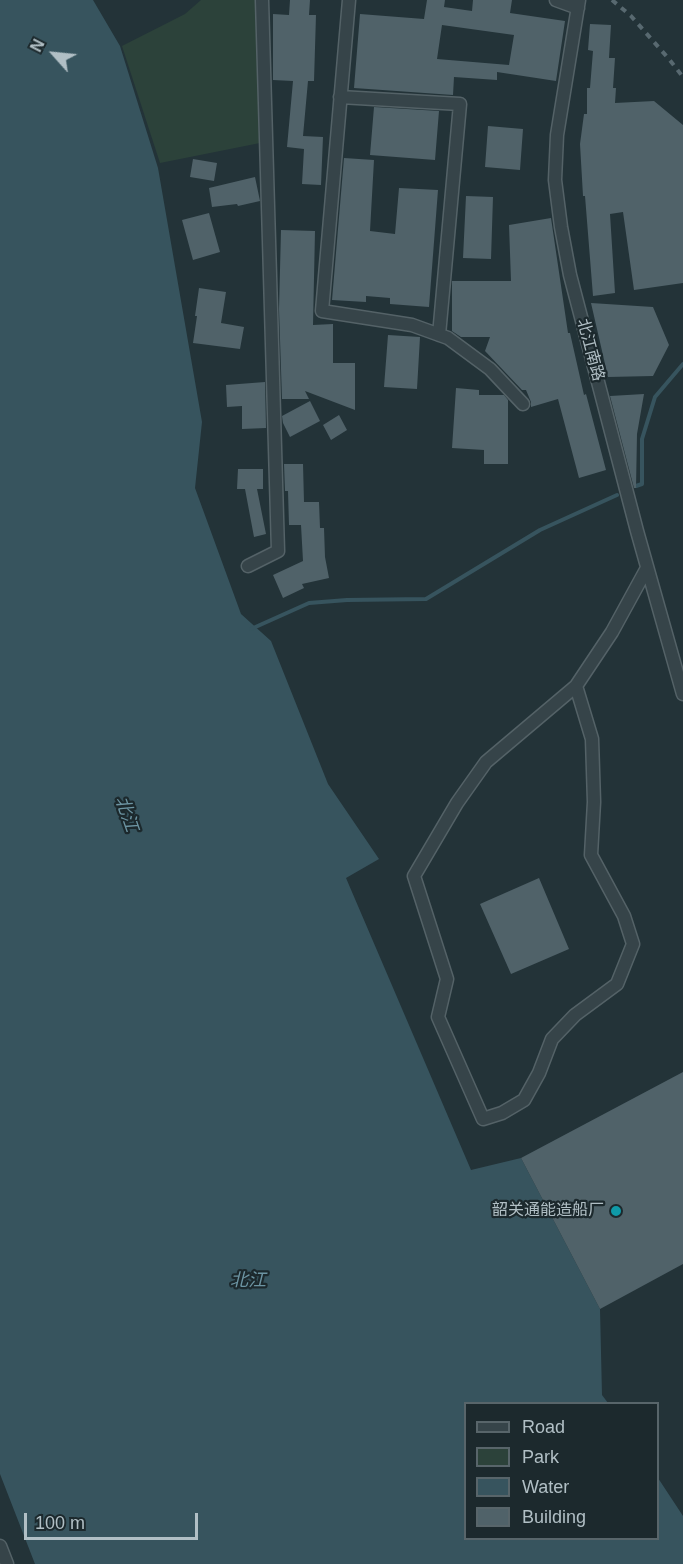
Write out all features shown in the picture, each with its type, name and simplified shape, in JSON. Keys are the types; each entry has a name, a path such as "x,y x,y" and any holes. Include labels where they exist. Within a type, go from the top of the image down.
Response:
{"street":[{"path":"249,566 278,551 262,0"},
{"path":"349,0 321,311 412,325 448,338 490,369 523,404"},
{"path":"556,0 579,4"},
{"name":"北江南路","path":"579,4 557,135 555,180 561,226 570,275 647,568 683,694"},
{"path":"340,97 460,104 439,335"},
{"path":"576,686 592,739 594,802 591,855 624,916 633,944 617,984 575,1015 552,1039 539,1073 524,1100 502,1113 483,1119 438,1017 447,979 414,876 486,762 576,686 612,632 647,568"},
{"path":"0,1546 7,1564"}],"green space":[{"path":"201,0 258,0 260,143 160,163 122,46 185,14"}],"water":[{"name":"北江","path":"0,0 93,0 120,46 158,168 202,422 195,488 241,614 271,641 328,784 379,859 346,878 471,1170 521,1158 600,1309 602,1395 607,1402 464,1402 464,1540 659,1540 659,1480 683,1516 683,1564 35,1564 0,1474"}],"building":[{"path":"290,0 310,0 309,15 316,15 314,81 308,81 303,136 323,137 321,185 302,184 304,149 287,147 293,81 273,80 273,14 289,15"},
{"path":"427,0 445,0 444,7 472,11 473,0 512,0 510,13 565,21 556,81 497,72 497,80 454,77 453,95 354,88 360,14 424,19","holes":["442,25 514,35 509,65 437,59"]},
{"path":"590,24 611,25 609,58 615,58 613,88 616,88 615,103 654,101 683,125 683,283 634,290 623,212 610,214 615,293 593,296 580,144 584,114 587,114 587,88 590,88 593,51 588,50"},
{"path":"374,107 439,111 435,160 370,155"},
{"path":"488,126 523,129 520,170 485,167"},
{"path":"344,158 374,160 370,231 395,234 399,188 438,190 429,307 390,304 390,298 366,296 366,302 332,300"},
{"path":"193,159 217,163 214,181 190,177"},
{"path":"255,177 260,201 238,206 237,204 212,207 209,188"},
{"path":"466,196 493,197 491,259 463,258"},
{"path":"209,213 220,252 193,260 182,220"},
{"path":"551,218 568,333 570,333 584,395 586,394 606,470 579,478 558,399 531,407 526,390 522,390 485,351 490,337 461,337 452,331 452,281 511,281 509,225"},
{"path":"281,230 315,231 313,325 333,324 333,363 355,363 355,410 305,391 309,399 282,399 279,309"},
{"path":"199,288 226,292 221,323 244,327 240,349 193,343"},
{"path":"591,303 653,307 669,345 653,376 608,377"},
{"path":"388,335 420,337 417,389 384,387"},
{"path":"265,382 266,428 242,429 242,406 227,407 226,385"},
{"path":"456,388 479,390 479,395 504,395 508,400 508,464 484,464 484,450 452,448"},
{"path":"644,394 637,434 636,488 634,488 610,396"},
{"path":"310,401 320,421 290,437 282,416"},
{"path":"339,415 347,430 331,440 323,425"},
{"path":"284,464 303,464 304,502 319,502 320,528 324,528 325,557 329,578 302,584 304,588 283,598 273,575 303,561 301,525 289,525"},
{"path":"238,469 263,469 263,489 257,489 266,534 254,537 245,489 237,489"},
{"path":"539,878 569,949 511,974 480,904"},
{"name":"韶关通能造船厂","path":"683,1072 683,1264 600,1309 521,1158"}],"waterway":[{"path":"636,486 642,484 642,439 655,397 683,364"},
{"path":"251,629 309,603 426,599 540,530 617,495"}],"railway":[{"path":"612,0 631,16 683,77"}],"place":[{"name":"韶关通能造船厂","path":"616,1211"}]}
